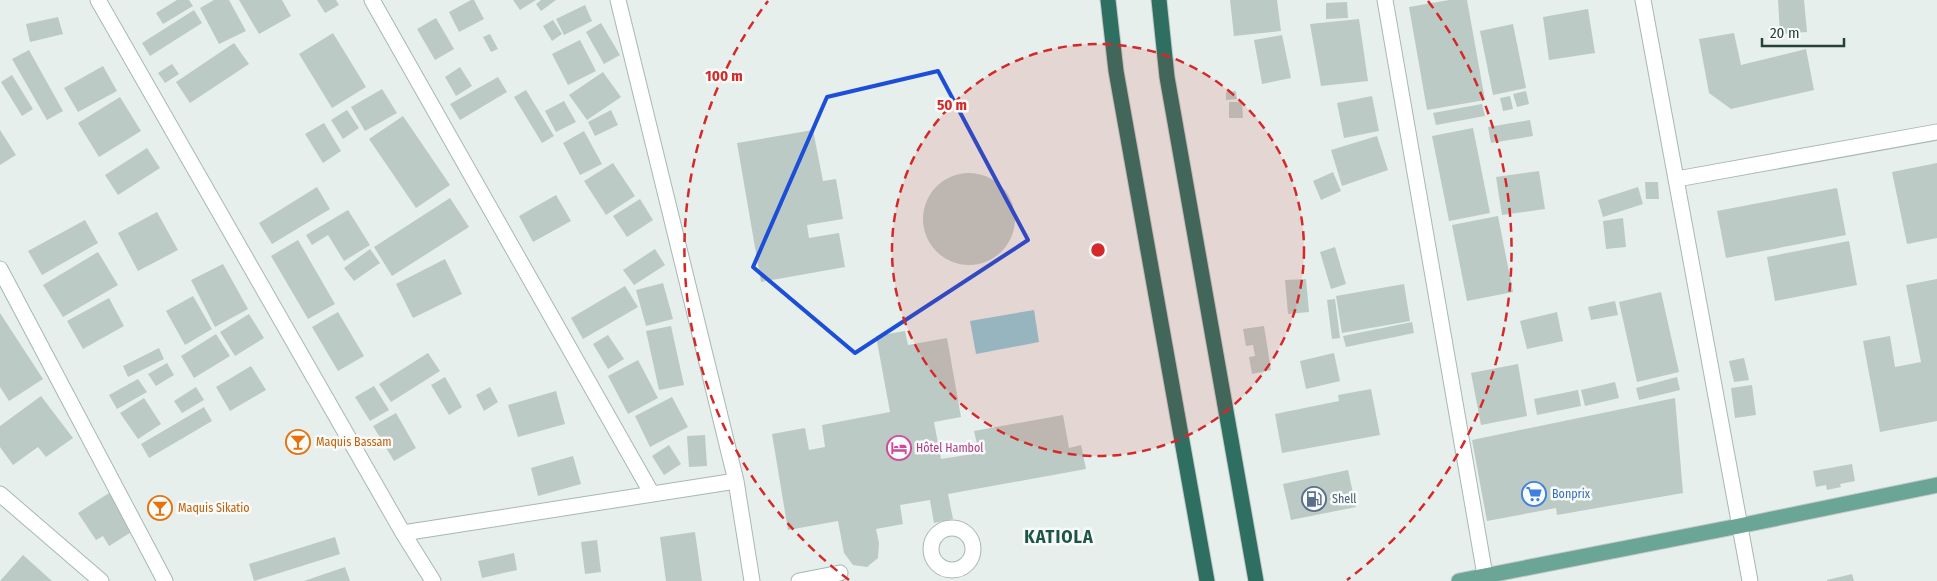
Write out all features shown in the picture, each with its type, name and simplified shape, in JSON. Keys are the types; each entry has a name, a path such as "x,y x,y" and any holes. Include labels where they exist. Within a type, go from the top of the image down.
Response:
{"highway":[{"path":"1108,0 1116,71 1207,581"},
{"path":"1159,0 1167,77 1256,581"}],"main road":[{"path":"1459,581 1485,578 1937,485"}],"street":[{"path":"98,0 403,533 433,581"},
{"path":"372,0 652,494"},
{"path":"618,0 736,481 752,581"},
{"path":"1385,0 1485,578"},
{"path":"1643,0 1750,581"},
{"path":"1677,179 1937,132"},
{"path":"0,269 165,581"},
{"path":"403,533 736,481"},
{"path":"0,494 101,581"},
{"path":"799,581 840,573"}],"highlighted area":[{"path":"938,71 1028,240 855,353 753,267 827,97"}],"water":[{"path":"1034,310 1039,342 976,354 970,321"}],"building":[{"path":"177,0 189,0 193,6 163,24 156,13"},
{"path":"214,0 229,0 246,31 219,44 200,8"},
{"path":"239,0 282,0 291,16 259,34"},
{"path":"317,0 336,0 339,5 325,13"},
{"path":"474,0 484,19 459,32 449,12"},
{"path":"513,0 536,0 520,10"},
{"path":"541,0 556,0 541,11 536,4"},
{"path":"1230,0 1277,0 1281,31 1234,36"},
{"path":"1449,0 1467,0 1485,100 1427,110 1409,7"},
{"path":"1778,0 1804,0 1807,32 1780,34"},
{"path":"1347,2 1348,18 1326,19 1326,3"},
{"path":"585,5 592,21 564,35 556,19"},
{"path":"1588,9 1595,53 1549,60 1543,17"},
{"path":"194,10 202,23 150,56 142,43"},
{"path":"58,17 63,34 30,42 26,24"},
{"path":"436,18 454,49 435,60 417,29"},
{"path":"1359,19 1368,81 1321,86 1310,24"},
{"path":"553,20 562,34 552,41 543,26"},
{"path":"601,23 620,55 604,64 586,32"},
{"path":"1513,24 1526,88 1493,95 1480,31"},
{"path":"333,33 366,87 332,108 299,54"},
{"path":"1734,33 1741,65 1806,49 1814,90 1731,109 1709,93 1699,39"},
{"path":"490,34 498,49 491,52 483,37"},
{"path":"1282,35 1291,78 1262,84 1254,40"},
{"path":"580,40 596,71 568,85 552,54"},
{"path":"234,43 249,64 190,103 176,82"},
{"path":"29,50 63,111 47,120 12,59"},
{"path":"172,64 179,74 165,83 158,73"},
{"path":"103,66 117,91 78,112 64,88"},
{"path":"460,67 472,86 456,96 445,77"},
{"path":"603,72 621,97 587,120 569,95"},
{"path":"12,75 33,109 22,116 1,82"},
{"path":"498,77 507,92 460,120 450,104"},
{"path":"382,89 397,113 365,131 351,107"},
{"path":"526,90 554,136 542,143 514,97"},
{"path":"1236,91 1237,99 1226,100 1226,92"},
{"path":"1526,91 1529,104 1517,107 1513,94"},
{"path":"1372,96 1379,131 1344,138 1337,103"},
{"path":"1510,96 1513,109 1503,111 1500,98"},
{"path":"120,97 141,131 99,157 78,123"},
{"path":"564,101 576,122 556,132 545,111"},
{"path":"1229,102 1242,102 1243,118 1229,118"},
{"path":"1482,104 1485,116 1436,125 1433,113"},
{"path":"347,110 359,128 343,139 331,120"},
{"path":"611,110 618,125 595,136 588,122"},
{"path":"403,116 450,185 416,208 369,139"},
{"path":"1530,120 1533,136 1491,143 1488,127"},
{"path":"324,123 341,151 323,163 305,134"},
{"path":"1473,128 1490,213 1449,221 1432,136"},
{"path":"0,130 16,155 0,165"},
{"path":"813,130 823,181 836,179 843,219 807,225 809,238 839,233 845,267 761,282 737,143"},
{"path":"584,131 602,164 580,175 563,143"},
{"path":"1377,136 1388,170 1342,186 1331,150"},
{"path":"147,148 160,168 118,195 105,175"},
{"path":"613,163 635,196 606,215 584,181"},
{"path":"1937,163 1937,238 1907,244 1892,172"},
{"path":"1539,171 1545,209 1502,215 1496,177"},
{"path":"1333,172 1341,191 1321,200 1313,181"},
{"path":"969,173 987,176 1002,186 1012,201 1015,219 1012,237 1002,252 987,262 969,265 951,262 936,252 926,237 923,219 926,201 936,186 951,176"},
{"path":"1645,182 1658,182 1659,199 1646,199"},
{"path":"317,187 330,209 272,244 259,223"},
{"path":"1638,187 1643,204 1603,217 1598,200"},
{"path":"1837,188 1846,235 1726,258 1717,211"},
{"path":"556,195 571,221 533,242 519,216"},
{"path":"450,198 469,227 392,276 374,247"},
{"path":"640,199 653,220 627,237 613,216"},
{"path":"348,210 370,245 344,261 328,235 312,245 306,235"},
{"path":"157,212 178,250 138,271 118,233"},
{"path":"1498,216 1513,292 1467,301 1452,225"},
{"path":"1623,218 1626,247 1606,249 1603,221"},
{"path":"85,220 98,243 42,275 28,251"},
{"path":"298,240 335,304 308,319 271,256"},
{"path":"1849,241 1857,285 1775,301 1767,257"},
{"path":"1335,247 1346,284 1331,289 1320,252"},
{"path":"370,249 380,263 354,281 344,268"},
{"path":"655,249 665,265 634,285 623,270"},
{"path":"98,252 118,285 63,317 43,285"},
{"path":"445,259 462,294 413,318 396,284"},
{"path":"223,264 248,309 215,327 191,280"},
{"path":"1306,279 1309,312 1288,314 1285,280"},
{"path":"1937,279 1937,421 1880,432 1863,341 1890,336 1895,367 1921,362 1906,285"},
{"path":"663,283 673,319 646,326 636,290"},
{"path":"1404,284 1410,321 1342,333 1336,296"},
{"path":"625,286 638,307 583,339 571,318"},
{"path":"1661,292 1679,372 1637,382 1619,302"},
{"path":"193,296 212,329 185,345 166,311"},
{"path":"109,298 124,326 83,349 67,321"},
{"path":"1335,299 1340,338 1332,339 1327,300"},
{"path":"1615,301 1618,315 1591,320 1588,307"},
{"path":"338,312 364,356 338,371 312,327"},
{"path":"1557,312 1563,341 1527,349 1520,321"},
{"path":"0,313 43,379 9,401 0,387"},
{"path":"249,314 264,338 235,356 220,332"},
{"path":"1412,322 1414,333 1346,347 1343,336"},
{"path":"671,326 684,385 659,390 646,331"},
{"path":"1264,326 1271,370 1252,374 1249,357 1255,356 1253,345 1246,346 1243,329"},
{"path":"905,331 908,345 947,338 961,417 934,422 941,459 979,453 974,431 1063,415 1069,448 1081,445 1086,469 948,494 953,519 934,523 930,500 900,505 903,524 876,529 879,543 878,558 867,567 853,565 844,553 838,521 788,530 772,434 805,428 809,450 825,447 822,425 890,412 876,336"},
{"path":"216,334 230,356 194,378 181,356"},
{"path":"608,335 624,359 608,369 593,344"},
{"path":"159,348 164,359 128,377 123,366"},
{"path":"428,353 440,371 391,402 379,384"},
{"path":"1334,353 1340,381 1306,389 1300,361"},
{"path":"1744,358 1749,380 1734,382 1729,361"},
{"path":"638,360 658,398 628,414 608,376"},
{"path":"167,363 174,375 156,386 148,374"},
{"path":"1518,364 1527,416 1481,425 1471,373"},
{"path":"251,366 266,390 230,411 216,387"},
{"path":"445,377 462,407 449,415 431,385"},
{"path":"1677,377 1680,390 1639,400 1636,388"},
{"path":"138,379 147,392 117,409 109,395"},
{"path":"1615,382 1619,398 1585,406 1581,390"},
{"path":"1752,385 1756,415 1735,418 1731,388"},
{"path":"374,386 389,410 370,421 355,397"},
{"path":"196,387 204,400 182,413 174,401"},
{"path":"490,387 498,402 484,411 476,395"},
{"path":"1371,389 1380,435 1282,453 1275,414 1339,401 1338,395"},
{"path":"1578,390 1581,406 1537,415 1534,399"},
{"path":"556,391 565,424 518,437 508,405"},
{"path":"41,396 73,438 46,457 38,447 13,465 0,447 0,426"},
{"path":"672,397 688,427 650,447 635,416"},
{"path":"144,398 161,424 138,439 120,413"},
{"path":"1675,398 1683,493 1557,515 1556,508 1487,521 1472,440"},
{"path":"204,407 212,421 149,458 141,444"},
{"path":"396,413 416,448 394,461 373,426"},
{"path":"705,435 707,466 689,467 687,436"},
{"path":"669,445 681,464 664,475 652,456"},
{"path":"573,456 581,484 538,496 531,468"},
{"path":"1852,464 1855,481 1840,484 1841,487 1827,490 1826,485 1816,487 1813,471"},
{"path":"1348,470 1356,507 1291,520 1283,484"},
{"path":"109,493 133,531 109,546 103,536 96,540 78,513"},
{"path":"695,532 702,581 666,581 660,537"},
{"path":"335,537 340,554 254,581 249,564"},
{"path":"597,540 601,572 585,574 581,542"},
{"path":"514,553 517,570 482,578 478,561"},
{"path":"23,555 52,581 0,581"},
{"path":"345,567 350,581 304,581"},
{"path":"1852,574 1854,581 1827,581 1827,580"}],"place":[{"name":"Maquis Bassam","path":"298,442"},
{"name":"Hôtel Hambol","path":"899,448"},
{"name":"Bonprix","path":"1534,494"},
{"name":"Shell","path":"1314,499"},
{"name":"Maquis Sikatio","path":"160,508"}],"district":[{"name":"KATIOLA","path":"1059,537"}]}
